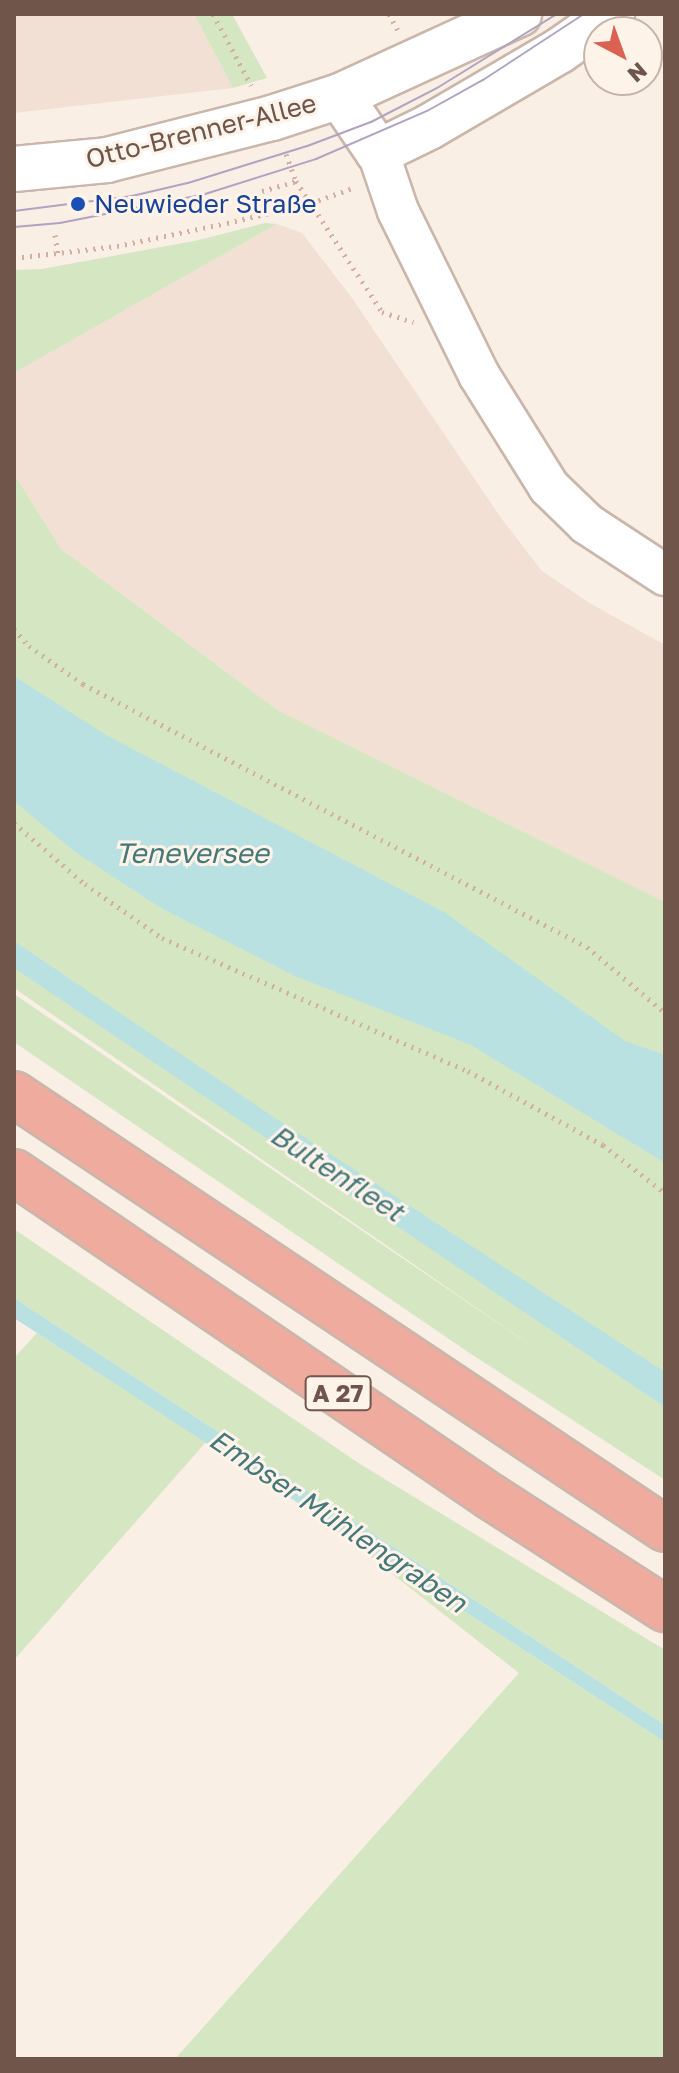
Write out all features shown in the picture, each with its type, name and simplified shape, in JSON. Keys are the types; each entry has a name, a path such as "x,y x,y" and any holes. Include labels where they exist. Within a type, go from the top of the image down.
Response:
{"highway":[{"name":"A 27","path":"14,1094 665,1529"},
{"name":"A 27","path":"14,1172 491,1497 665,1609"}],"street":[{"name":"Otto-Brenner-Allee","path":"14,169 107,160 272,118 340,96 519,14"},
{"path":"612,14 546,58 429,127 378,152 398,211 460,337 505,422 549,487 587,524 665,575"},
{"name":"Otto-Brenner-Allee","path":"340,96 378,152"}],"path":[{"path":"213,14 272,118 296,181 382,312 460,337"},
{"path":"262,191 296,181"},
{"path":"14,258 117,246 311,203"},
{"path":"55,235 58,253"},
{"path":"14,629 29,646 83,684 587,947 665,1013"},
{"path":"14,823 85,884 162,938 468,1071 603,1145 665,1193"}],"shaded area":[{"path":"14,14 194,14 233,88 14,113"},
{"path":"277,224 302,233 352,298 501,518 542,571 591,604 665,645 665,902 279,711 61,549 14,474 14,373"}],"green space":[{"path":"194,14 232,14 267,78 233,88"},
{"path":"265,223 277,224 14,373 14,270 42,269 199,240"},
{"path":"14,474 61,549 279,711 665,902 665,1480 468,1352 14,1042 14,994 539,1351 14,988"},
{"path":"14,1229 360,1464 665,1650 665,1725 14,1298"},
{"path":"37,1333 206,1442 14,1660 14,1358"},
{"path":"318,1516 665,1742 665,2059 175,2059 519,1673"}],"water":[{"name":"Teneversee","path":"14,676 106,735 444,912 625,1041 665,1055 665,1163 471,1045 295,976 161,908 75,852 14,801"},
{"name":"Bultenfleet","path":"14,941 278,1120 665,1372 665,1407 14,968"},
{"name":"Embser Mühlengraben","path":"14,1298 665,1725 665,1742 14,1318"}],"tram line":[{"path":"14,211 132,196 188,183 310,145 371,122 437,88 557,14"},
{"path":"14,227 60,223 202,195 316,159 427,111 483,80 584,14"}],"place":[{"name":"Neuwieder Straße","path":"78,204"}]}
